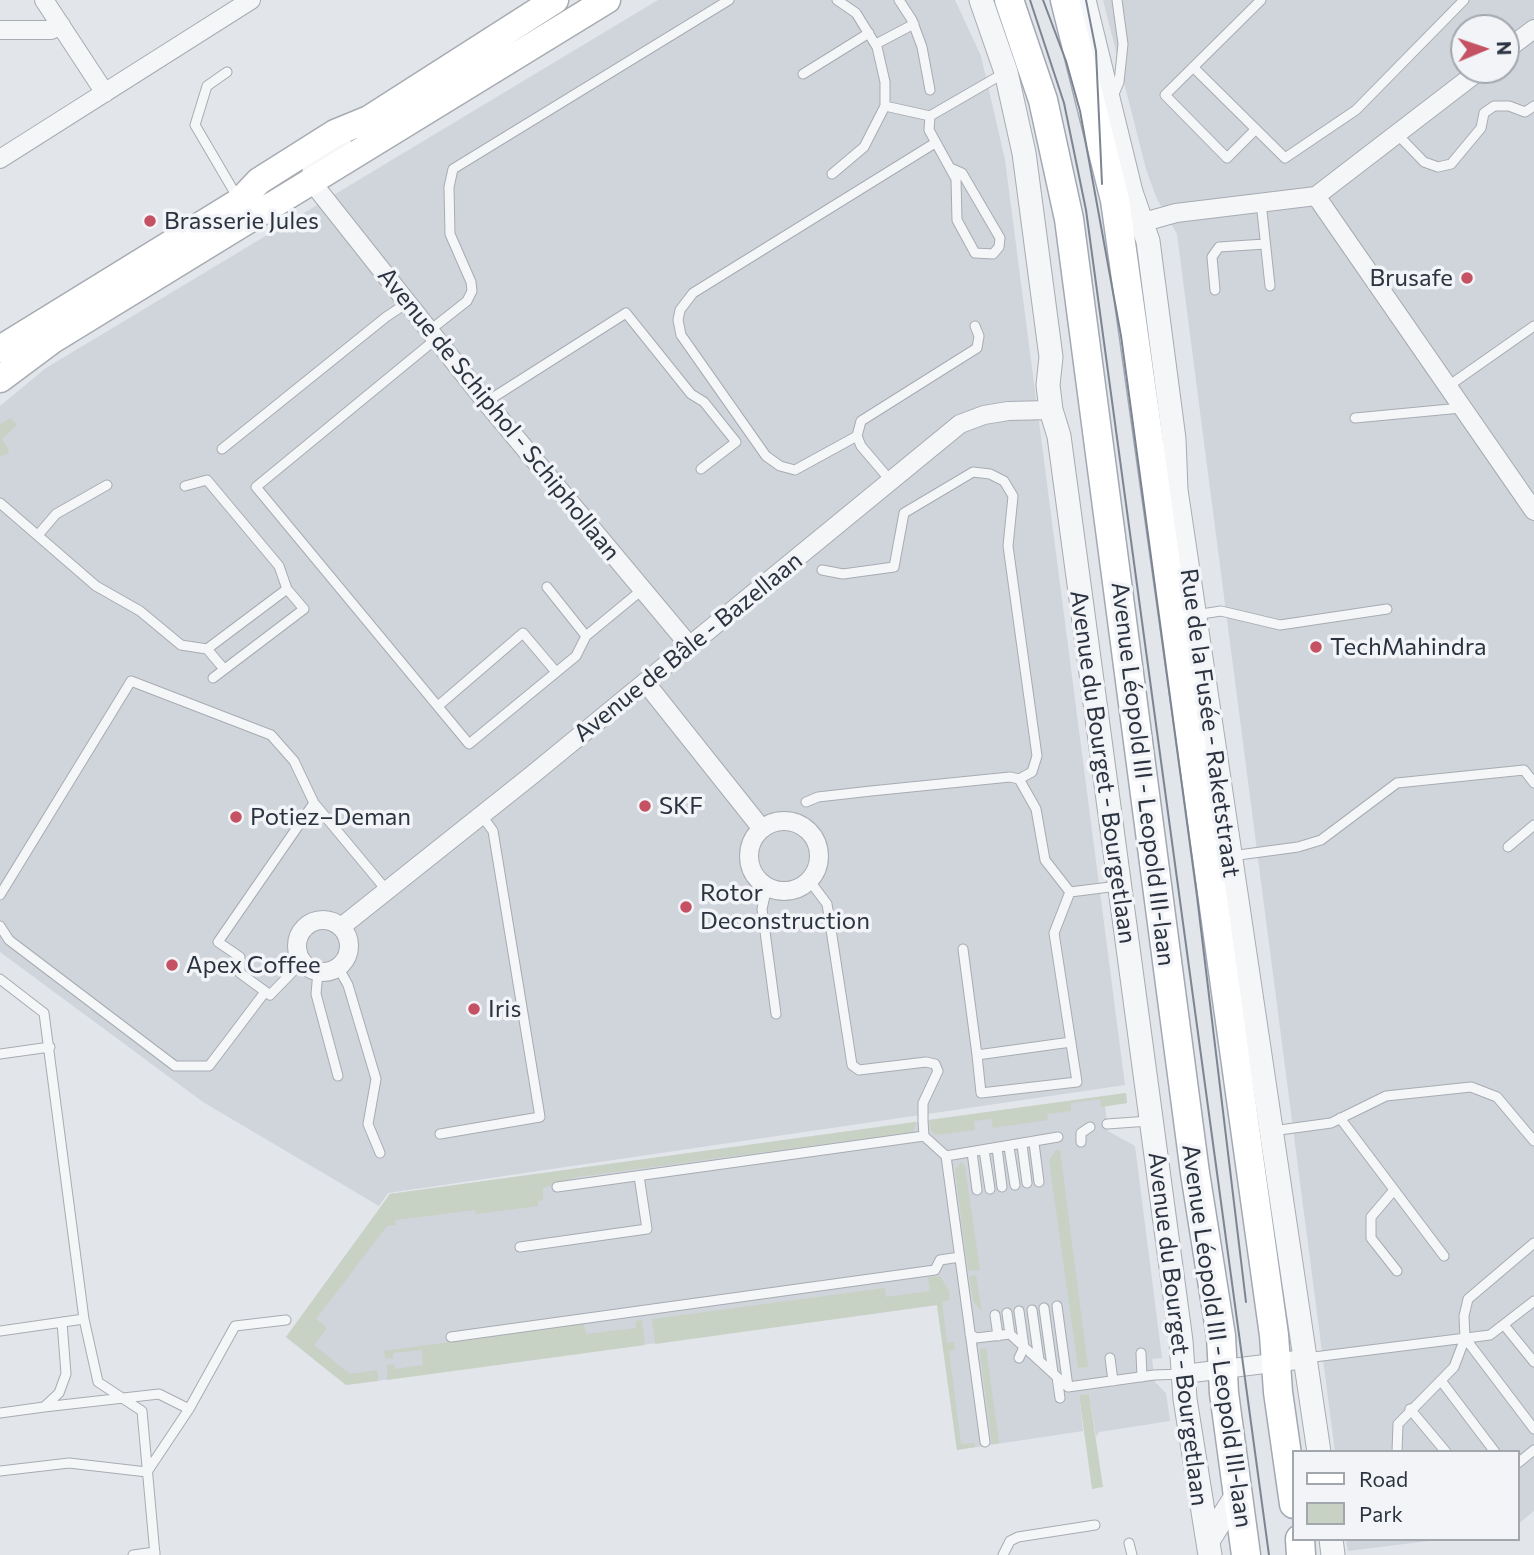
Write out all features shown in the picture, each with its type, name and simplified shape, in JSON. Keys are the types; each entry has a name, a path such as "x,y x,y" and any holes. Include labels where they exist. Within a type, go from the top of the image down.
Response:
{"main road":[{"path":"0,349 240,201 259,181 335,133 369,119 555,0"},
{"path":"0,379 51,341 607,0"},
{"name":"Avenue Léopold III - Leopold III-laan","path":"1009,0 1043,100 1069,219 1195,1173 1221,1336 1237,1495 1246,1555"},
{"name":"Avenue Léopold III - Leopold III-laan","path":"1065,0 1109,122 1122,247 1292,1489"}],"street":[{"path":"44,0 105,93"},
{"path":"0,159 251,0"},
{"name":"Avenue du Bourget - Bourgetlaan","path":"981,0 1006,72 1024,153 1052,357 1048,385 1051,410 1059,436 1209,1547"},
{"name":"Rue de la Fusée - Raketstraat","path":"1084,0 1109,122 1131,192 1144,222 1168,388 1176,489 1319,1450"},
{"path":"0,30 51,30 61,25"},
{"path":"1144,222 1176,213 1316,195 1462,84"},
{"path":"240,201 250,200 284,181 311,181 312,167 318,160 379,120 401,98"},
{"name":"Avenue de Schiphol - Schiphollaan","path":"311,181 486,402 689,645"},
{"path":"1316,195 1534,511"},
{"name":"Avenue de Bâle - Bazellaan","path":"341,927 482,816 960,424 984,415 1008,411 1051,410"},
{"path":"645,682 762,829"},
{"path":"785,821 797,824 812,836 818,853 818,863 809,880 789,891 767,887 758,880 749,859 750,848 762,829 785,821"},
{"path":"318,919 326,919 341,927 349,943 348,952 338,967 318,972 302,962 296,942 303,927 318,919"},
{"path":"1184,1374 1305,1359"},
{"name":"Avenue du Bourget - Bourgetlaan","path":"1209,1547 1237,1495"}],"lane":[{"path":"643,589 586,636 576,656 469,744 256,487 432,335 467,301 472,291 471,282 450,234 449,187 453,169 729,0"},
{"path":"832,174 864,147 885,106 885,82 876,44 856,13 837,0"},
{"path":"898,0 914,24 922,47 930,90"},
{"path":"1109,122 1119,82 1123,44 1117,0"},
{"path":"1256,129 1227,158 1165,95 1261,0"},
{"path":"1193,67 1285,158 1356,110 1464,0"},
{"path":"876,44 914,24"},
{"path":"803,74 869,33"},
{"path":"227,72 207,86 195,125 240,201"},
{"path":"885,106 930,116 1006,72"},
{"path":"1397,134 1424,163 1438,167 1451,164 1481,128 1484,113 1494,106 1509,106 1525,113 1534,106"},
{"path":"930,116 929,130 953,169 957,220 975,253 993,254 999,247 1000,238 962,173 953,169"},
{"path":"857,436 796,471 780,466 765,456 681,335 678,320 680,310 693,293 936,143"},
{"path":"1261,201 1270,286"},
{"path":"1215,290 1212,257 1219,247 1265,244"},
{"path":"222,449 389,314 407,303"},
{"path":"486,402 626,313 691,394 704,402 736,442 701,469"},
{"path":"890,481 861,446 857,436 861,421 976,348 979,336 975,326"},
{"path":"1447,387 1534,326"},
{"path":"1355,418 1462,408"},
{"path":"806,802 818,797 871,791 1010,777 1019,779 1032,772 1037,757 1008,547 1013,496 1004,481 990,474 973,472 904,513 894,567 843,574 822,570"},
{"path":"185,486 207,480 279,566 287,589 304,609 213,678"},
{"path":"38,536 56,514 107,485"},
{"path":"0,503 96,586 141,611 181,645 207,649 224,669"},
{"path":"547,587 586,636"},
{"path":"207,649 287,589"},
{"path":"1194,615 1221,611 1280,625 1387,609"},
{"path":"438,706 523,633 556,672"},
{"path":"0,895 131,681 271,735 294,761 314,803 388,892"},
{"path":"1230,856 1298,847 1321,839 1397,783 1524,770 1534,783"},
{"path":"1019,779 1036,809 1045,860 1070,892"},
{"path":"302,962 270,995 240,972 240,957 218,942 314,803"},
{"path":"440,1134 540,1117 493,831 482,816"},
{"path":"1508,847 1534,825"},
{"path":"809,880 827,904 852,1065 859,1070 926,1062 934,1064 938,1071 923,1103 925,1136 946,1156 985,1442"},
{"path":"1070,892 1118,886"},
{"path":"767,887 762,909 776,1014"},
{"path":"963,949 981,1093 1077,1082 1054,933 1070,892"},
{"path":"0,926 9,940 175,1066 209,1066 265,992"},
{"path":"338,967 348,985 376,1079 368,1124 380,1153"},
{"path":"318,972 316,994 338,1076"},
{"path":"0,979 44,1013 84,1319 98,1382 142,1411 155,1554 133,1555"},
{"path":"977,1055 1071,1042"},
{"path":"0,1054 50,1047"},
{"path":"1270,1131 1331,1123 1386,1096 1471,1087 1497,1097 1534,1141"},
{"path":"1340,1118 1444,1256"},
{"path":"1107,1124 1151,1121"},
{"path":"1081,1142 1081,1133 1090,1127"},
{"path":"557,1187 925,1136"},
{"path":"946,1156 1058,1137"},
{"path":"1034,1143 1039,1182"},
{"path":"1021,1145 1027,1183"},
{"path":"1009,1147 1014,1185"},
{"path":"997,1148 1002,1187"},
{"path":"984,1150 990,1189"},
{"path":"972,1152 977,1191"},
{"path":"520,1247 647,1229 639,1176"},
{"path":"1394,1190 1371,1217 1371,1238 1397,1271"},
{"path":"1397,1450 1398,1424 1454,1367 1465,1338 1464,1316 1468,1299 1534,1243"},
{"path":"451,1337 935,1270 940,1260 960,1257"},
{"path":"1305,1359 1490,1335 1534,1301"},
{"path":"1057,1306 1068,1387"},
{"path":"1044,1308 1059,1398"},
{"path":"1032,1310 1039,1360"},
{"path":"1019,1358 1024,1348 1020,1311"},
{"path":"1007,1313 1010,1334 1068,1387"},
{"path":"995,1315 998,1336"},
{"path":"0,1331 84,1319"},
{"path":"147,1472 189,1409 235,1326 286,1320"},
{"path":"44,1407 59,1393 66,1374 62,1322"},
{"path":"1504,1325 1534,1362"},
{"path":"970,1334 976,1338 1010,1334"},
{"path":"1465,1338 1534,1429"},
{"path":"1141,1353 1142,1377"},
{"path":"1110,1358 1113,1381"},
{"path":"1068,1387 1184,1374"},
{"path":"1441,1382 1493,1450"},
{"path":"0,1413 159,1394 189,1409"},
{"path":"1410,1409 1444,1450"},
{"path":"1520,1461 1534,1450"},
{"path":"0,1471 69,1463 147,1472"},
{"path":"1003,1555 1010,1541 1018,1537 1095,1525"},
{"path":"1129,1542 1132,1555"}],"shaded area":[{"path":"658,0 955,0 981,56 1005,160 1125,1085 388,1193 379,1206 203,1102 0,952 0,406 46,368"},
{"path":"1103,0 1534,0 1534,1511 1520,1522 1520,1450 1335,1450 1177,234 1156,197 1146,169"},
{"path":"1126,1093 1127,1103 1105,1106 1108,1131 1135,1146 1162,1358 1152,1359 1155,1382 1166,1393 1170,1421 1099,1432 1096,1437 1089,1394 1079,1395 1083,1431 957,1450 937,1305 346,1385 286,1337 390,1194"},
{"path":"1346,1541 1428,1541 1348,1551"}],"green space":[{"path":"11,418 17,425 2,439 9,450 7,454 0,456 0,424"},
{"path":"1126,1093 1127,1103 1101,1107 1100,1099 1071,1103 1071,1111 1047,1114 1048,1120 993,1128 991,1119 974,1121 975,1130 936,1135 931,1131 929,1120"},
{"path":"916,1122 913,1132 577,1177 543,1188 543,1200 538,1201 538,1206 476,1214 475,1210 395,1220 396,1225 387,1226 316,1319 327,1328 314,1345 350,1374 377,1370 378,1381 346,1385 286,1337 390,1194"},
{"path":"1056,1150 1060,1150 1088,1367 1078,1368 1049,1160"},
{"path":"961,1162 965,1167 980,1270 968,1271 955,1171"},
{"path":"976,1275 984,1314 973,1301 969,1276"},
{"path":"940,1276 949,1291 950,1300 942,1302 947,1343 954,1342 955,1350 949,1351 961,1444 975,1443 975,1447 957,1450 937,1305 655,1344 652,1319 885,1288 886,1297 930,1291 928,1277"},
{"path":"642,1320 645,1345 387,1380 387,1365 394,1364 395,1369 423,1365 422,1350 393,1353 393,1358 386,1359 383,1351 584,1324 586,1334 636,1328 636,1321"},
{"path":"986,1348 999,1443 992,1444 980,1354 980,1349"},
{"path":"1089,1394 1103,1487 1092,1489 1079,1395"}],"tram line":[{"path":"1030,0 1064,103 1086,210 1269,1555"},
{"path":"1043,0 1066,61 1080,111 1121,336 1197,896 1246,1302"},
{"path":"1086,0 1096,51 1102,184"}],"place":[{"name":"Brasserie Jules","path":"150,221"},
{"name":"Brusafe","path":"1467,278"},
{"name":"TechMahindra","path":"1316,647"},
{"name":"SKF","path":"645,806"},
{"name":"Potiez–Deman","path":"236,817"},
{"name":"Rotor Deconstruction","path":"686,907"},
{"name":"Apex Coffee","path":"172,965"},
{"name":"Iris","path":"474,1009"}]}
